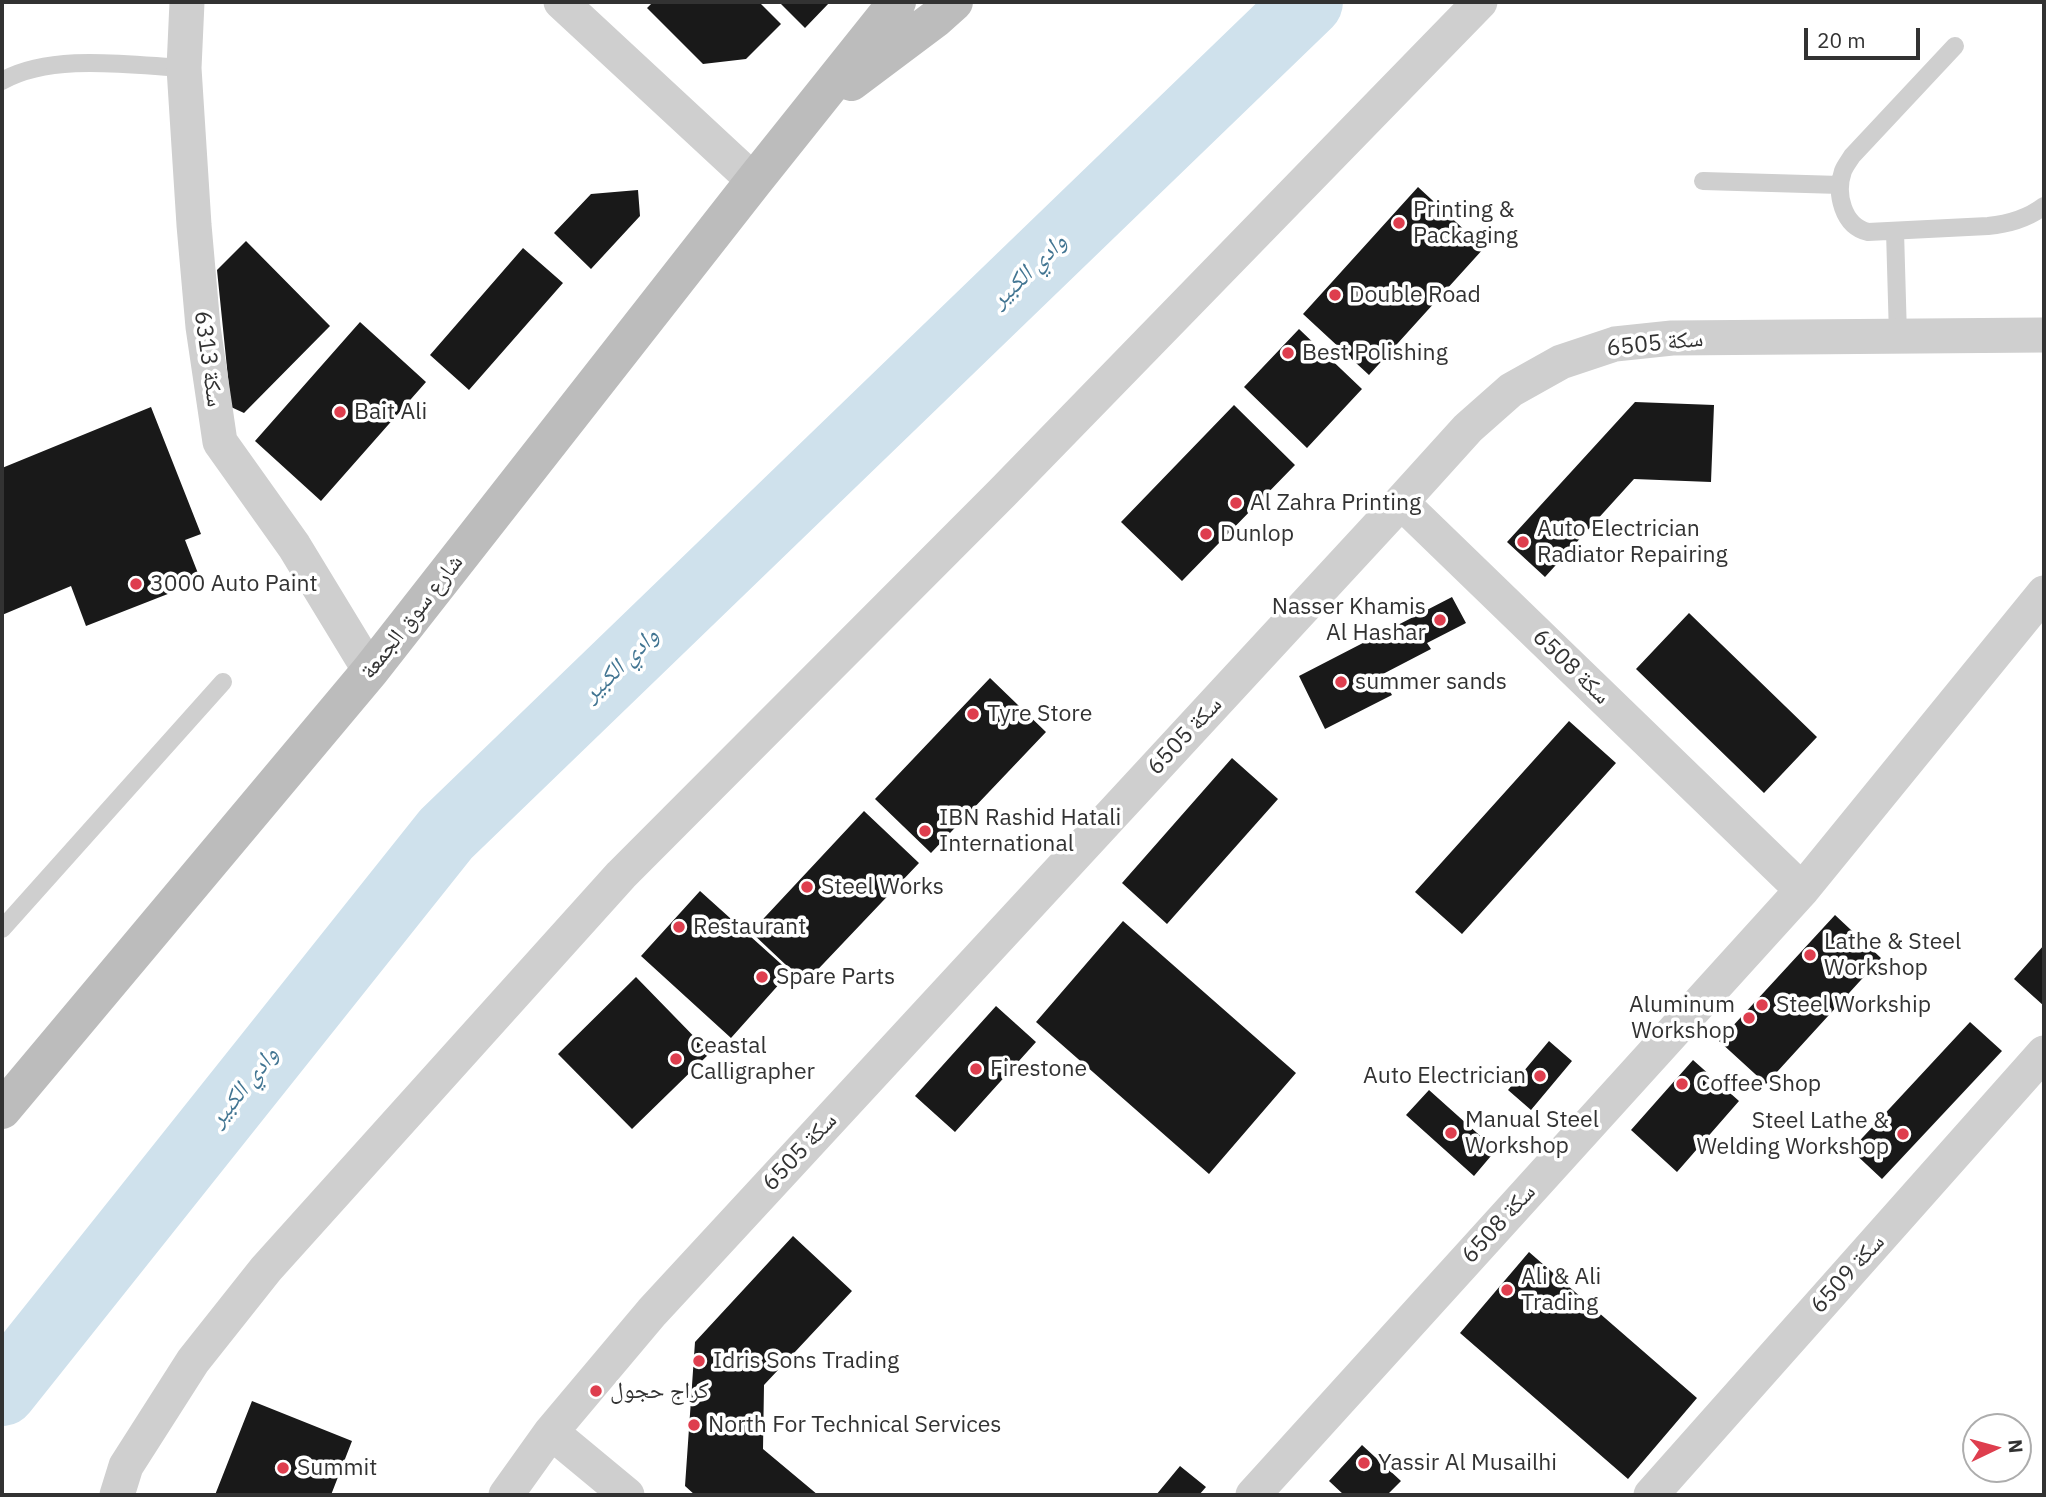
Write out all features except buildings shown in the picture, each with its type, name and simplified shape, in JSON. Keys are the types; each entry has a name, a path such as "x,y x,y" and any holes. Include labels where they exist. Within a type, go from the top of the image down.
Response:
{"street":[{"name":"سكة 6313","path":"187,2 184,68 201,315 220,442 294,546 370,671"},
{"path":"561,2 754,181"},
{"name":"شارع سوق الجمعة","path":"2,1111 370,671 897,2"},
{"name":"شارع سوق الجمعة","path":"810,113 954,2"},
{"path":"117,1495 126,1466 193,1361 266,1269 621,875 1002,493 1480,2"},
{"name":"سكة 6505","path":"506,1495 551,1432 652,1312 1468,428 1511,390 1561,362 1615,344 1672,338 2044,335"},
{"name":"سكة 6508","path":"1401,502 1802,890"},
{"name":"سكة 6508","path":"1253,1495 1802,890 2044,593"},
{"name":"سكة 6509","path":"1651,1495 2043,1055"},
{"path":"551,1432 627,1495"}],"lane":[{"path":"1955,46 1852,156 1840,185 1847,218 1859,230 1895,231 2006,224 2023,219 2044,206"},
{"path":"2,81 14,74 75,62 184,68"},
{"path":"1703,181 1840,185"},
{"path":"1895,231 1898,335"},
{"path":"2,929 223,682"}],"waterway":[{"name":"وادي الكبير","path":"2,1391 446,834 1308,2"}],"place":[{"name":"Printing & Packaging","path":"1399,223"},
{"name":"Double Road","path":"1335,295"},
{"name":"Best Polishing","path":"1288,353"},
{"name":"Bait Ali","path":"340,412"},
{"name":"Al Zahra Printing","path":"1236,503"},
{"name":"Dunlop","path":"1206,534"},
{"name":"Auto Electrician Radiator Repairing","path":"1523,542"},
{"name":"3000 Auto Paint","path":"136,584"},
{"name":"Nasser Khamis Al Hashar","path":"1440,620"},
{"name":"summer sands","path":"1341,682"},
{"name":"Tyre Store","path":"973,714"},
{"name":"IBN Rashid Hatali International","path":"925,831"},
{"name":"Steel Works","path":"807,887"},
{"name":"Restaurant","path":"679,927"},
{"name":"Lathe & Steel Workshop","path":"1810,955"},
{"name":"Spare Parts","path":"762,977"},
{"name":"Steel Workship","path":"1762,1005"},
{"name":"Aluminum Workshop","path":"1749,1018"},
{"name":"Ceastal Calligrapher","path":"676,1059"},
{"name":"Firestone","path":"976,1069"},
{"name":"Auto Electrician","path":"1540,1076"},
{"name":"Coffee Shop","path":"1682,1084"},
{"name":"Manual Steel Workshop","path":"1451,1133"},
{"name":"Steel Lathe & Welding Workshop","path":"1903,1134"},
{"name":"Ali & Ali Trading","path":"1507,1290"},
{"name":"Idris Sons Trading","path":"699,1361"},
{"name":"كراج حجول","path":"596,1391"},
{"name":"North For Technical Services","path":"694,1425"},
{"name":"Yassir Al Musailhi","path":"1364,1463"},
{"name":"Summit","path":"283,1468"}]}
